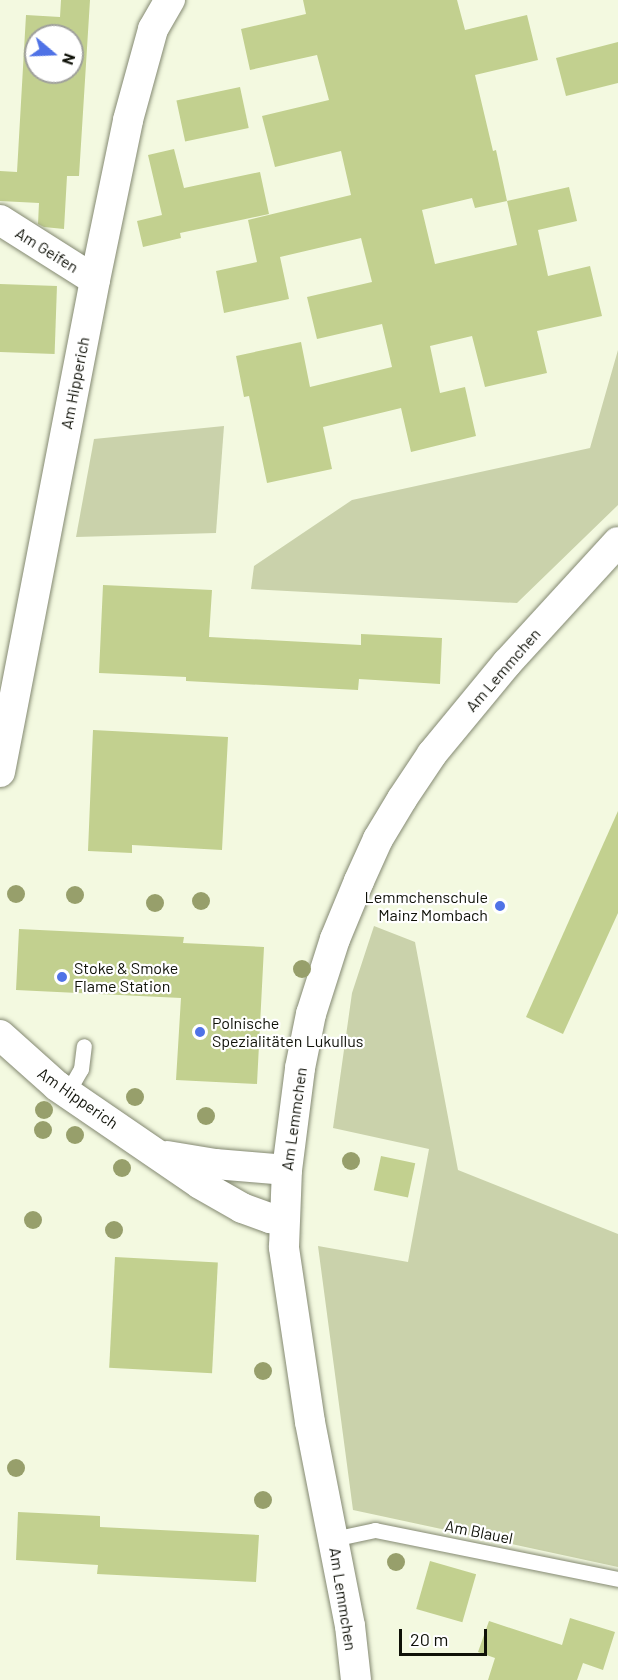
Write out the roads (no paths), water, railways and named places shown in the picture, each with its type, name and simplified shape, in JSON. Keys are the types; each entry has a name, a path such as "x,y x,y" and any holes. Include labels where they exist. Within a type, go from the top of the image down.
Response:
{"street":[{"name":"Am Hipperich","path":"0,772 11,660 135,97 153,29 170,0"},
{"name":"Am Geifen","path":"0,220 95,279"},
{"name":"Am Lemmchen","path":"356,1680 350,1626 295,1332 284,1247 287,1170 299,1078 311,1014 335,939 378,839 432,754 507,663 618,542"},
{"name":"Am Hipperich","path":"0,1035 19,1055 67,1093 226,1200 270,1218 284,1219"},
{"name":"Am Hipperich","path":"161,1155 215,1164 287,1170"}],"lane":[{"path":"67,1093 81,1069 84,1046"},
{"name":"Am Blauel","path":"333,1539 375,1530 618,1579"}],"place":[{"name":"Lemmchenschule Mainz Mombach","path":"500,906"},
{"name":"Stoke & Smoke Flame Station","path":"62,977"},
{"name":"Polnische Spezialitäten Lukullus","path":"200,1032"}]}
